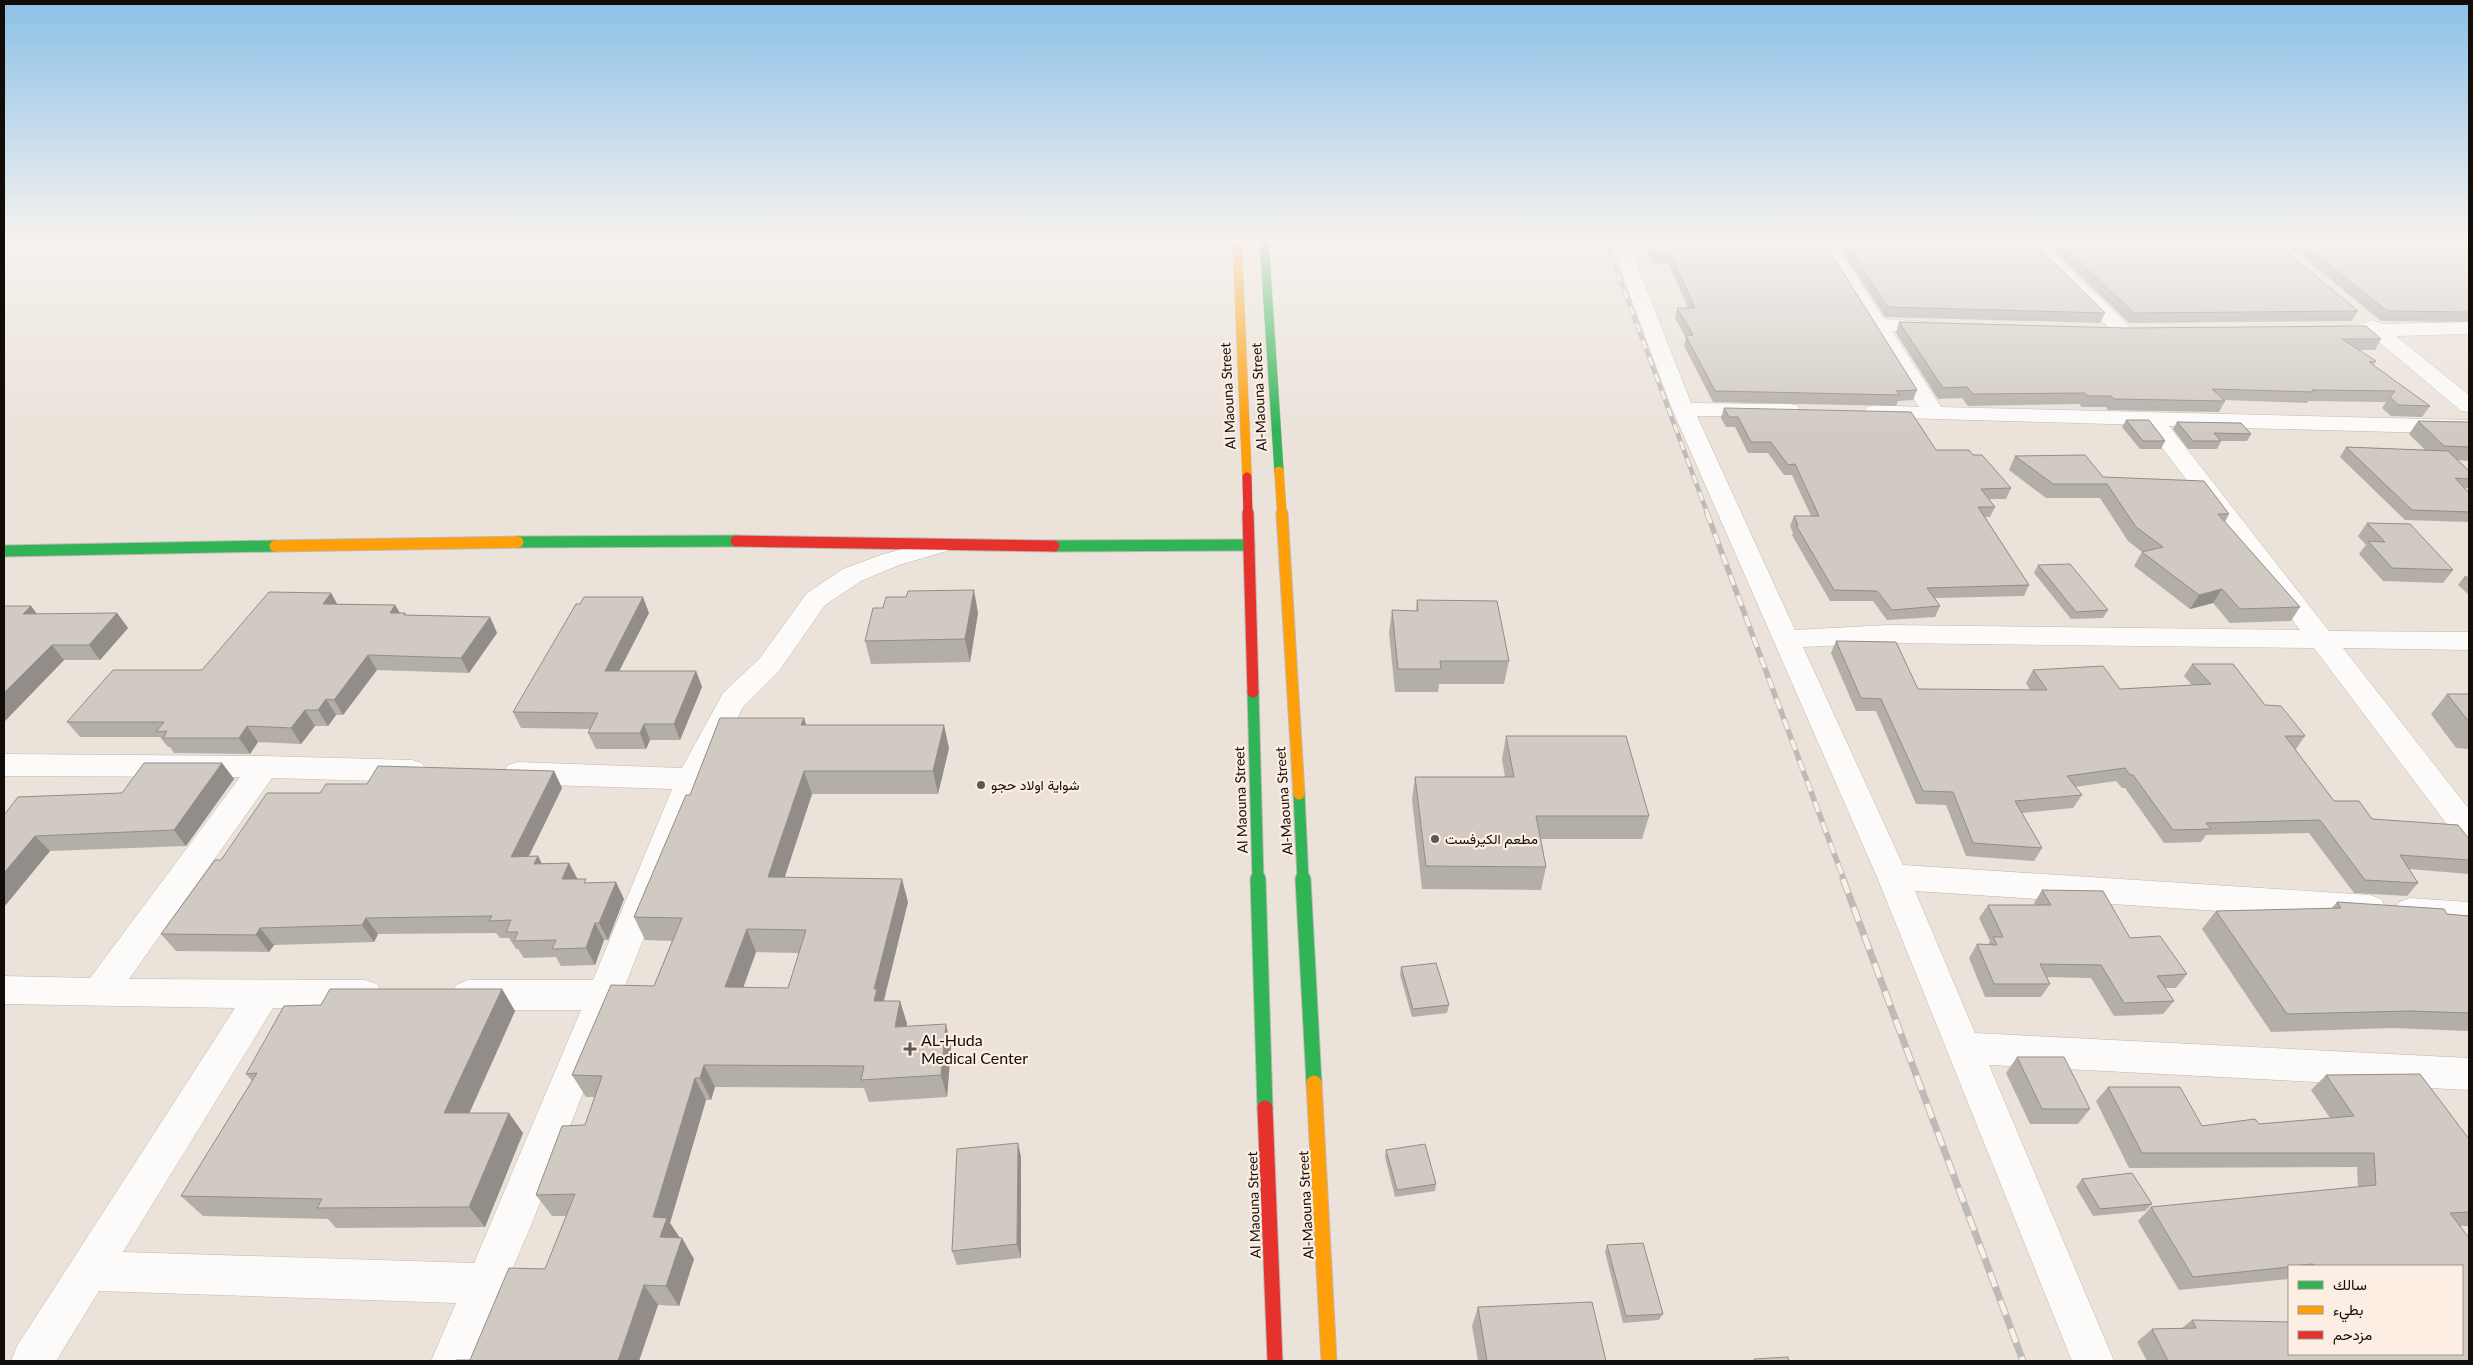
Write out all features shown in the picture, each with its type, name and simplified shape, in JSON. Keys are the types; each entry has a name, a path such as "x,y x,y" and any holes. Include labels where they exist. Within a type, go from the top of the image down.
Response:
{"main road":[{"name":"Al Maouna Street","path":"1239,303 1249,545 1264,1077 1275,1361"},
{"name":"Al-Maouna Street","path":"1268,303 1299,788 1329,1361"},
{"path":"4,551 626,540 899,543 938,546 1249,545"}],"street":[{"path":"1642,303 1683,409 1892,877 2093,1361"},
{"path":"1864,303 1934,413"},
{"path":"2094,330 2133,331 2101,303"},
{"path":"2356,312 2469,406"},
{"path":"1878,325 1957,327"},
{"path":"2319,331 2469,328"},
{"path":"1683,409 1814,410"},
{"path":"1854,411 2469,427"},
{"path":"2151,418 2469,831"},
{"path":"452,1361 691,779 729,706 769,665 816,599 852,575 890,560 938,546"},
{"path":"1784,638 1888,634 2469,641"},
{"path":"4,765 264,767 442,771"},
{"path":"99,993 264,767"},
{"path":"492,773 691,779"},
{"path":"1892,877 2469,915"},
{"path":"4,990 99,993 399,994"},
{"path":"32,1361 263,994"},
{"path":"438,995 603,996"},
{"path":"1962,1048 2107,1058 2469,1074"},
{"path":"89,1271 485,1284"}],"building":[{"path":"1693,303 1862,303 1917,390 1896,391 1900,395 1715,391 1686,336 1693,335 1677,308 1695,308"},
{"path":"1885,303 2095,303 2105,313 1888,307"},
{"path":"2123,303 2348,303 2358,311 2134,313"},
{"path":"2377,303 2469,303 2469,312 2387,311"},
{"path":"1899,322 2128,328 2366,326 2381,339 2342,339 2376,361 2369,362 2430,406 2398,405 2390,397 2395,391 2312,390 2314,392 2212,389 2225,401 2114,399 2111,396 2087,396 2085,393 1973,394 1967,387 1943,388"},
{"path":"1724,408 1911,412 1936,450 1969,450 1973,455 1982,455 2011,488 1981,489 1995,507 1978,507 2029,585 1927,588 1940,606 1892,610 1877,591 1834,590 1796,525 1798,525 1794,516 1819,516 1795,464 1788,465 1771,442 1751,442 1738,417 1729,417"},
{"path":"2126,420 2149,420 2165,441 2143,441"},
{"path":"2418,421 2469,422 2469,447 2444,446"},
{"path":"2177,422 2241,423 2251,434 2214,433 2221,441 2193,441"},
{"path":"2346,447 2448,451 2469,471 2469,479 2455,478 2469,493 2469,512 2412,510"},
{"path":"2085,455 2103,477 2204,481 2229,514 2218,514 2300,607 2240,609 2222,589 2199,595 2142,552 2163,547 2136,527 2107,484 2053,484 2015,456"},
{"path":"2367,523 2410,524 2453,570 2392,568 2368,541 2385,542"},
{"path":"2070,564 2108,610 2076,612 2038,565"},
{"path":"974,590 965,639 865,641 873,608 883,608 886,597 906,597 908,591"},
{"path":"269,592 331,593 323,604 395,605 390,613 405,613 404,615 490,617 461,658 368,655 334,700 326,699 318,710 305,710 291,728 247,726 239,738 163,738 167,731 156,732 164,722 67,722 113,670 202,670"},
{"path":"584,597 643,597 605,671 696,671 674,724 644,724 640,733 588,733 598,713 513,712 576,604 580,604"},
{"path":"1417,600 1497,601 1509,661 1440,661 1441,669 1398,669 1392,610 1418,611"},
{"path":"4,606 31,606 23,614 117,613 89,645 52,645 4,693"},
{"path":"1836,641 1896,642 1918,689 2047,690 2033,670 2103,666 2120,689 2211,684 2192,664 2233,664 2265,705 2281,706 2305,736 2285,736 2334,801 2359,801 2372,819 2458,825 2469,839 2469,860 2400,855 2418,883 2365,880 2320,820 2206,823 2211,829 2173,830 2133,775 2130,775 2125,768 2067,776 2082,795 2015,801 2042,848 1973,843 1953,792 1923,791 1881,699 1861,698"},
{"path":"2447,694 2469,694 2469,722"},
{"path":"720,718 804,718 801,725 944,725 933,771 804,771 768,877 902,879 874,989 877,989 874,1001 900,1001 895,1027 946,1024 941,1075 861,1080 864,1066 704,1065 700,1078 695,1078 653,1217 667,1218 660,1237 682,1238 666,1286 644,1285 618,1361 455,1361 470,1360 509,1268 545,1269 575,1194 536,1195 562,1126 585,1125 602,1076 572,1075 611,985 654,986 682,918 634,917 686,795 690,795","holes":["747,929 806,930 788,988 725,987"]},
{"path":"1506,736 1626,736 1649,816 1536,816 1546,867 1426,866 1415,777 1514,777"},
{"path":"144,763 222,763 174,830 35,836 4,873 4,815 18,797 122,793"},
{"path":"378,766 554,771 511,857 538,856 534,864 569,863 562,879 586,879 584,883 616,882 599,923 595,923 586,948 552,949 556,940 514,941 518,932 506,932 511,920 489,921 492,916 366,918 362,925 260,928 256,935 161,934 215,860 221,860 267,793 320,793 326,784 367,784"},
{"path":"2042,890 2103,891 2130,938 2160,936 2187,974 2157,976 2174,1001 2124,1003 2101,965 2040,964 2050,984 1994,984 1977,944 1997,945 1993,937 2003,937 1988,905 2051,905"},
{"path":"2337,902 2444,909 2447,914 2469,916 2469,1013 2410,1011 2287,1014 2216,911 2341,908"},
{"path":"1436,963 1449,1005 1413,1009 1401,967"},
{"path":"330,989 502,989 444,1113 509,1113 469,1207 317,1208 322,1199 181,1196 257,1073 246,1074 284,1006 321,1005"},
{"path":"2017,1057 2064,1057 2090,1109 2042,1109"},
{"path":"2420,1074 2469,1139 2469,1212 2450,1213 2469,1238 2469,1361 2168,1361 2152,1329 2196,1328 2192,1320 2288,1322 2288,1355 2463,1355 2463,1265 2288,1265 2288,1267 2193,1277 2151,1207 2376,1185 2374,1153 2142,1153 2108,1087 2180,1087 2202,1126 2255,1119 2259,1124 2354,1116 2326,1075"},
{"path":"1018,1143 1017,1244 952,1251 957,1149"},
{"path":"1425,1144 1436,1184 1397,1190 1386,1150"},
{"path":"2132,1173 2152,1204 2100,1209 2082,1179"},
{"path":"1643,1243 1663,1314 1626,1316 1607,1245"},
{"path":"1592,1302 1606,1361 1487,1361 1478,1307"},
{"path":"1788,1357 1789,1361 1755,1361 1754,1359"}],"railway":[{"path":"1629,303 1708,515"},
{"path":"1707,513 1844,880"},
{"path":"1843,879 2023,1361"}],"traffic: fast":[{"path":"1268,303 1279,471"},
{"path":"518,542 736,541"},
{"path":"1054,546 1249,545"},
{"path":"4,551 275,546"},
{"path":"1253,692 1265,1108"},
{"path":"1299,794 1314,1083"}],"traffic: slow":[{"path":"1240,303 1247,477"},
{"path":"1279,471 1299,794"},
{"path":"275,546 518,542"},
{"path":"1314,1083 1329,1361"}],"traffic: jam":[{"path":"1247,477 1253,692"},
{"path":"736,541 1054,546"},
{"path":"1265,1108 1275,1361"}],"place":[{"name":"شواية اولاد حجو","path":"981,785"},
{"name":"مطعم الكيرفست","path":"1435,839"},
{"name":"AL-Huda Medical Center","path":"910,1049"}]}
